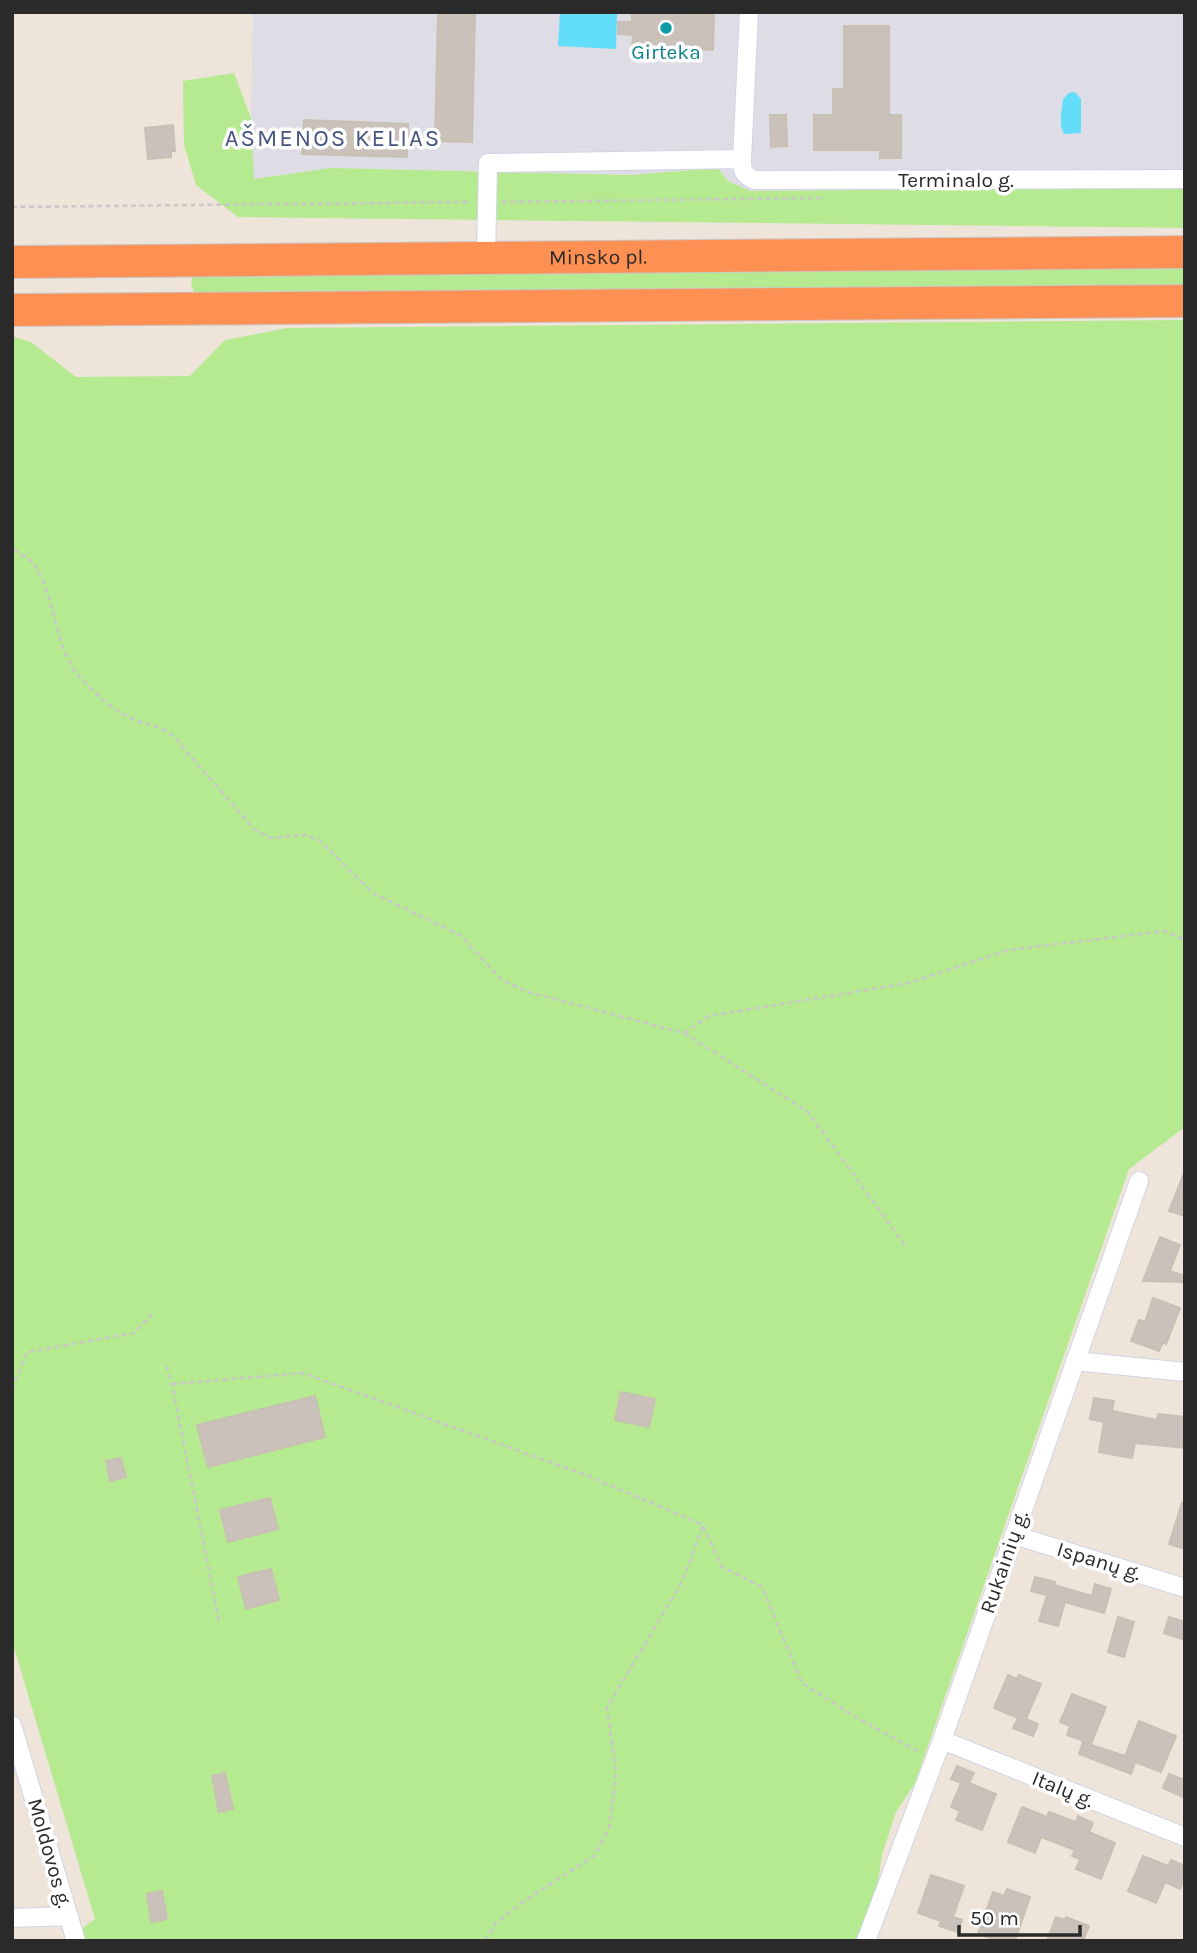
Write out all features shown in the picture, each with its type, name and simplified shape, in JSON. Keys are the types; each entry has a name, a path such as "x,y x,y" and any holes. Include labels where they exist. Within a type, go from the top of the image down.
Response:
{"highway":[{"name":"Minsko pl.","path":"12,262 1185,252"},
{"path":"12,308 50,297 137,295 170,280 182,261"},
{"path":"12,308 1185,301"}],"street":[{"path":"485,258 488,163 743,159 749,12"},
{"name":"Terminalo g.","path":"743,159 742,170 745,176 754,180 1185,179"},
{"name":"Rukainių g.","path":"870,1940 1139,1181"},
{"path":"1075,1361 1185,1372"},
{"name":"Ispanų g.","path":"1014,1535 1185,1588"},
{"name":"Moldovos g.","path":"12,1725 76,1941"},
{"name":"Italų g.","path":"942,1740 1185,1837"},
{"path":"12,1918 69,1916"}],"path":[{"path":"12,207 836,198"},
{"path":"14,549 32,562 36,569 71,665 115,708 134,720 163,727 254,829 270,838 304,835 318,840 373,893 460,935 502,980 528,992 684,1033 808,1112 907,1248"},
{"path":"684,1033 709,1016 909,983 1008,950 1166,930 1185,940"},
{"path":"12,1389 27,1352 134,1333 153,1313"},
{"path":"166,1366 172,1384 219,1620"},
{"path":"172,1384 303,1373 586,1475 703,1525 722,1567 762,1587 802,1683 854,1716 934,1760"},
{"path":"485,1941 496,1923 521,1903 594,1856 609,1828 616,1772 607,1708 683,1580 703,1525"}],"shaded area":[{"path":"253,12 1185,12 1185,187 750,191 728,181 718,168 631,175 331,168 253,179"}],"green space":[{"path":"234,73 251,118 254,179 331,168 631,175 718,168 728,181 750,191 1185,187 1185,228 238,217 196,185 184,145 183,81"},
{"path":"1185,263 1185,290 201,296 195,293 191,283 193,276 203,271"},
{"path":"1185,320 1185,1127 1129,1169 915,1783 896,1812 882,1855 876,1893 858,1941 66,1941 95,1919 12,1641 12,336 31,342 76,377 190,376 225,340 287,328"}],"water":[{"path":"560,12 617,12 616,49 558,46"},
{"path":"1075,92 1081,99 1081,133 1064,134 1061,127 1063,99 1069,93"}],"building":[{"path":"438,12 475,12 472,142 435,141"},
{"name":"Girteka","path":"632,12 714,14 713,50 632,46 633,35 618,34 618,22 632,22"},
{"path":"844,26 889,26 889,115 901,115 901,158 880,158 880,150 814,150 814,115 833,115 833,89 844,89"},
{"path":"770,115 786,115 787,146 771,147"},
{"path":"304,120 408,124 407,157 302,154"},
{"path":"173,125 175,151 171,151 171,157 148,159 145,128"},
{"path":"1185,1173 1185,1216 1169,1211"},
{"path":"1160,1237 1180,1245 1170,1271 1185,1276 1185,1282 1143,1281"},
{"path":"1153,1298 1180,1308 1166,1344 1163,1342 1159,1351 1131,1341 1139,1320 1145,1322"},
{"path":"621,1392 655,1399 649,1427 615,1420"},
{"path":"315,1396 325,1437 208,1467 197,1425"},
{"path":"1094,1398 1114,1401 1112,1411 1157,1420 1158,1414 1185,1417 1185,1448 1135,1443 1132,1458 1099,1452 1104,1422 1090,1419"},
{"path":"121,1458 126,1477 110,1481 106,1461"},
{"path":"270,1498 278,1529 228,1542 220,1510"},
{"path":"1182,1503 1185,1503 1185,1549 1169,1544"},
{"path":"271,1569 279,1600 246,1609 238,1577"},
{"path":"1035,1577 1092,1596 1095,1584 1111,1589 1104,1613 1065,1602 1058,1626 1039,1621 1047,1595 1031,1591"},
{"path":"1118,1617 1134,1622 1124,1657 1108,1652"},
{"path":"1169,1617 1185,1622 1185,1640 1164,1633"},
{"path":"1008,1675 1017,1679 1019,1675 1041,1684 1026,1719 1038,1724 1033,1736 1013,1728 1018,1718 994,1708"},
{"path":"1072,1694 1106,1707 1091,1744 1067,1735 1070,1726 1060,1722"},
{"path":"1139,1721 1176,1736 1161,1772 1135,1762 1131,1774 1079,1754 1083,1742 1125,1756"},
{"path":"957,1766 974,1773 969,1783 996,1794 982,1830 956,1820 960,1811 951,1807 961,1783 951,1779"},
{"path":"225,1773 233,1809 219,1812 212,1776"},
{"path":"1169,1774 1185,1780 1185,1798 1163,1788"},
{"path":"1022,1807 1047,1817 1049,1812 1076,1822 1078,1816 1093,1823 1089,1832 1115,1843 1101,1879 1076,1869 1080,1859 1072,1856 1075,1850 1041,1837 1035,1853 1008,1842"},
{"path":"1143,1856 1168,1866 1171,1860 1185,1866 1185,1877 1180,1889 1165,1882 1156,1903 1128,1891"},
{"path":"931,1875 964,1886 953,1917 962,1920 958,1932 939,1926 941,1921 918,1913"},
{"path":"1007,1889 1030,1897 1015,1941 998,1941 978,1934 993,1892 1004,1896"},
{"path":"162,1891 167,1919 151,1922 147,1894"},
{"path":"1056,1917 1065,1920 1066,1917 1089,1926 1083,1941 1047,1941"}],"place":[{"name":"Girteka","path":"666,28"}],"district":[{"name":"AŠMENOS KELIAS","path":"333,138"}]}
